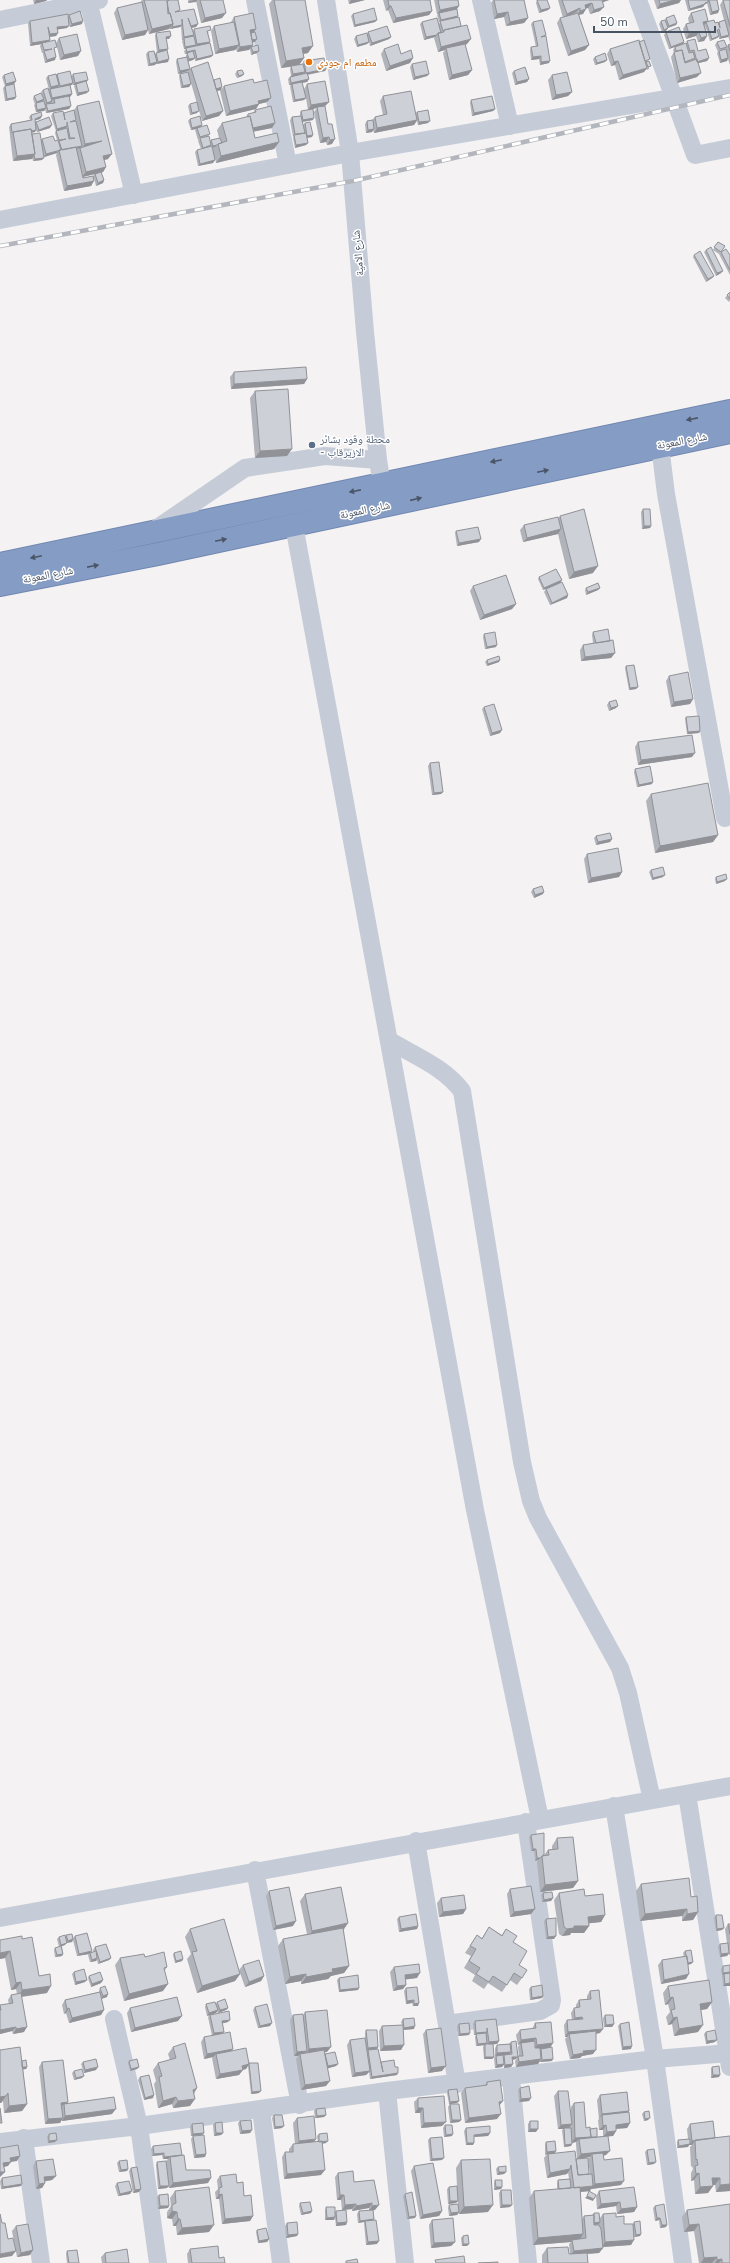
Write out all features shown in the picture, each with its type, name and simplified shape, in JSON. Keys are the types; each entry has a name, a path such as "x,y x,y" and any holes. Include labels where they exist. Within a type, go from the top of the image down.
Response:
{"highway":[{"name":"شارع المعونة","path":"0,584 294,525 384,496 730,411"},
{"name":"شارع المعونة","path":"0,564 152,532 384,496 730,432"}],"street":[{"path":"255,0 288,166"},
{"name":"شارع الامية","path":"326,0 350,153 365,332 378,460 384,496"},
{"path":"481,0 510,126"},
{"path":"638,0 695,155 730,148"},
{"path":"0,20 92,1 134,195"},
{"path":"0,219 288,166 350,153 730,88"},
{"path":"660,446 666,494 725,818"},
{"path":"152,532 245,468 325,456 378,460"},
{"path":"294,525 533,1821 552,2000 551,2005 540,2012 447,2024"},
{"path":"390,1041 452,1078 462,1091 522,1462 531,1501 620,1668 628,1693 652,1800"},
{"path":"0,1918 255,1870 730,1786"},
{"path":"0,2142 300,2105 387,2091 457,2084 655,2059 729,2057 687,1794"},
{"path":"614,1806 655,2059 683,2263"},
{"path":"416,1841 457,2084"},
{"path":"255,1870 300,2105"},
{"path":"114,2019 139,2126 158,2263"},
{"path":"511,2077 528,2263"},
{"path":"387,2091 405,2263"},
{"path":"261,2110 281,2263"},
{"path":"24,2138 42,2263"}],"building":[{"path":"144,0 167,0 168,14 170,13 173,24 152,29"},
{"path":"178,0 180,10 175,12 194,9 198,24 191,26 188,18 194,35 184,37 182,19 182,25 172,27 173,24 167,1"},
{"path":"200,0 223,0 226,13 205,18"},
{"path":"274,0 305,0 313,46 302,48 304,58 286,61"},
{"path":"388,0 430,0 432,11 396,18 391,6 389,6"},
{"path":"438,0 458,0 459,6 440,10"},
{"path":"494,0 524,0 528,18 510,22 508,12 497,14"},
{"path":"537,0 547,0 550,8 541,10"},
{"path":"562,0 602,0 604,7 594,10 592,3 585,5 586,9 580,11 580,8 567,14"},
{"path":"659,0 675,0 660,4"},
{"path":"688,0 708,0 708,2 690,9"},
{"path":"709,0 717,0 719,10 712,12"},
{"path":"723,0 730,0 730,26"},
{"path":"142,2 148,30 125,35 117,8"},
{"path":"374,8 377,20 355,25 353,14"},
{"path":"457,9 458,16 441,20 439,13"},
{"path":"705,9 708,21 703,22 707,36 701,38 699,32 689,34 686,24 694,22 691,13"},
{"path":"80,11 83,21 72,24 69,15"},
{"path":"253,13 256,29 250,30 253,45 240,47 234,17"},
{"path":"578,13 589,45 571,51 560,18"},
{"path":"68,14 69,26 57,27 58,33 50,34 48,27 50,40 32,43 30,21"},
{"path":"674,15 677,23 669,26 666,18"},
{"path":"459,17 461,26 443,31 440,21"},
{"path":"437,18 441,33 426,37 422,22"},
{"path":"542,20 546,35 541,37 546,36 550,61 541,62 541,56 533,57 531,47 538,46 533,22"},
{"path":"665,20 668,28 664,30 661,21"},
{"path":"714,20 715,23 718,22 720,28 719,22 725,20 729,35 721,37 719,29 717,30 719,36 712,39 706,22"},
{"path":"234,22 239,45 219,49 214,26"},
{"path":"467,25 471,39 441,47 438,33 444,32 444,30"},
{"path":"210,26 211,30 207,31 210,42 197,44 194,29"},
{"path":"387,26 391,37 372,43 368,32"},
{"path":"679,27 684,42 671,47 666,32"},
{"path":"170,31 171,36 166,37 168,49 159,50 156,33"},
{"path":"255,32 257,39 252,40 251,33"},
{"path":"367,33 369,42 358,45 356,36"},
{"path":"77,34 81,51 64,55 59,38"},
{"path":"194,36 196,45 185,47 184,38"},
{"path":"695,39 698,51 706,49 709,58 697,62 694,50 690,51 687,41"},
{"path":"55,40 57,47 54,48 56,57 47,60 44,51 52,49 44,50 42,43"},
{"path":"639,40 647,68 623,75 618,61 614,62 610,49"},
{"path":"644,40 650,59 645,61 639,42"},
{"path":"724,40 727,47 720,49 717,42"},
{"path":"210,43 213,55 197,59 195,50 187,52 186,48"},
{"path":"686,43 689,53 693,52 695,58 685,62 682,50 676,51 675,47"},
{"path":"398,44 401,54 411,50 413,58 390,66 384,49"},
{"path":"465,44 472,70 452,75 446,48"},
{"path":"258,45 259,51 253,52 251,47"},
{"path":"726,49 728,58 721,60 719,51"},
{"path":"167,50 169,59 158,62 156,53"},
{"path":"682,50 685,63 697,59 701,73 680,78 674,52"},
{"path":"154,51 157,62 150,64 148,52"},
{"path":"193,51 195,58 189,59 187,53"},
{"path":"605,53 607,60 597,63 595,57"},
{"path":"187,57 190,69 180,71 177,59"},
{"path":"324,58 326,69 306,73 304,61"},
{"path":"426,61 429,74 415,77 412,64"},
{"path":"649,61 651,66 648,67 646,62"},
{"path":"208,62 223,111 206,116 191,68"},
{"path":"303,64 305,72 293,74 291,66"},
{"path":"525,67 529,79 517,82 514,71"},
{"path":"242,70 244,74 239,76 237,71"},
{"path":"70,71 73,83 60,86 57,74"},
{"path":"13,72 16,81 6,84 4,75"},
{"path":"86,72 88,80 75,83 73,74"},
{"path":"188,72 191,84 183,86 180,74"},
{"path":"567,72 572,92 556,95 552,75"},
{"path":"307,73 309,79 291,83 290,77"},
{"path":"56,74 59,85 51,87 48,76"},
{"path":"220,78 222,87 216,89 214,80"},
{"path":"253,79 254,83 267,80 271,98 258,101 259,104 230,111 224,86"},
{"path":"86,81 89,91 78,93 76,84"},
{"path":"325,81 329,102 311,105 307,84"},
{"path":"302,82 306,98 295,100 292,84"},
{"path":"14,84 16,97 7,99 5,86"},
{"path":"70,85 72,94 52,98 50,89"},
{"path":"48,88 52,101 47,103 43,90"},
{"path":"411,91 417,120 377,128 375,117 387,114 383,96"},
{"path":"41,93 44,99 37,102 34,96"},
{"path":"69,96 71,106 48,111 46,104 55,103 54,99"},
{"path":"492,96 495,109 474,113 471,100"},
{"path":"44,101 46,108 37,110 36,103"},
{"path":"99,101 112,154 103,156 106,167 86,172 80,148 102,141 85,144 77,106"},
{"path":"197,102 199,111 192,113 190,104"},
{"path":"271,106 275,123 253,128 250,116 248,117 248,114 256,112 255,110"},
{"path":"325,106 328,124 332,124 335,139 330,140 329,137 323,138 317,107"},
{"path":"313,109 314,118 303,120 301,111"},
{"path":"74,110 76,120 70,122 76,121 82,146 62,150 59,141 66,139 59,140 56,131 67,128 69,139 75,138 70,138 67,122 67,126 57,129 53,113 63,111 65,120 64,113"},
{"path":"428,110 430,121 419,122 417,112"},
{"path":"41,112 42,116 35,119 36,130 32,131 31,129 12,133 11,124 32,120 31,115"},
{"path":"200,116 202,125 192,128 190,119"},
{"path":"250,116 255,138 277,133 279,142 221,156 218,144 227,141 222,123"},
{"path":"301,116 305,133 295,134 292,117"},
{"path":"49,117 52,125 39,130 36,122"},
{"path":"373,120 374,129 368,130 367,121"},
{"path":"310,122 313,135 307,136 305,123"},
{"path":"207,125 210,134 200,137 197,128"},
{"path":"31,129 35,154 17,156 13,132"},
{"path":"40,133 44,158 35,159 32,134"},
{"path":"306,133 308,143 296,145 294,135"},
{"path":"53,136 55,141 58,140 61,150 46,154 42,139"},
{"path":"209,136 211,145 203,148 200,138"},
{"path":"220,138 222,143 213,146 211,140"},
{"path":"212,146 215,160 200,164 197,150"},
{"path":"76,147 83,178 93,176 94,181 67,186 59,150"},
{"path":"101,172 104,180 98,183 95,174"},
{"path":"718,242 725,246 721,252 714,247"},
{"path":"711,247 723,271 717,273 706,250"},
{"path":"726,249 730,255 730,270 721,252"},
{"path":"700,251 714,276 708,279 694,255"},
{"path":"730,292 730,299 727,295"},
{"path":"306,367 307,379 234,384 234,372"},
{"path":"288,389 292,449 260,451 255,391"},
{"path":"584,509 598,566 574,572 560,516"},
{"path":"643,509 650,509 651,526 644,526"},
{"path":"558,517 561,529 527,538 524,525"},
{"path":"478,527 481,539 459,543 456,531"},
{"path":"556,569 562,580 544,588 539,577"},
{"path":"506,575 516,604 484,615 473,586"},
{"path":"562,582 568,595 552,603 546,589"},
{"path":"598,583 600,588 588,592 586,588"},
{"path":"608,629 610,641 596,643 593,632"},
{"path":"495,632 497,645 487,647 484,634"},
{"path":"613,640 615,653 585,657 583,645"},
{"path":"499,656 500,660 488,664 487,660"},
{"path":"634,665 638,687 630,688 626,666"},
{"path":"688,672 693,699 674,702 669,676"},
{"path":"616,700 618,706 611,708 609,702"},
{"path":"494,704 502,730 492,733 484,707"},
{"path":"699,716 700,731 688,732 686,717"},
{"path":"692,735 695,753 641,760 638,742"},
{"path":"439,762 443,792 434,793 430,763"},
{"path":"650,766 653,782 639,785 635,769"},
{"path":"708,783 718,835 660,846 651,794"},
{"path":"610,833 612,839 598,842 596,836"},
{"path":"618,848 622,872 591,878 587,854"},
{"path":"663,867 665,875 653,878 651,870"},
{"path":"726,874 727,879 717,882 716,877"},
{"path":"542,886 544,892 535,895 533,889"},
{"path":"544,1833 544,1855 537,1858 536,1849 533,1849 531,1835"},
{"path":"573,1837 578,1881 545,1885 542,1856 549,1855 548,1850 558,1849 557,1838"},
{"path":"689,1878 691,1897 697,1896 698,1912 687,1914 687,1909 645,1914 641,1884"},
{"path":"531,1886 535,1909 514,1912 510,1889"},
{"path":"289,1887 296,1921 276,1926 269,1891"},
{"path":"341,1887 348,1923 312,1931 305,1894"},
{"path":"584,1889 585,1896 603,1894 605,1915 588,1917 589,1926 574,1926 574,1928 567,1929 564,1927 559,1893"},
{"path":"552,1892 553,1898 544,1900 543,1893"},
{"path":"464,1895 466,1909 443,1912 441,1898"},
{"path":"416,1914 418,1926 401,1929 399,1917"},
{"path":"716,1915 722,1915 724,1928 717,1929"},
{"path":"556,1918 556,1936 548,1937 546,1919"},
{"path":"224,1919 240,1974 202,1986 192,1952 197,1951 190,1929"},
{"path":"489,1927 502,1936 506,1929 517,1936 513,1942 527,1951 519,1965 527,1970 522,1978 514,1973 507,1985 493,1976 489,1982 476,1974 480,1968 469,1961 476,1949 470,1946 477,1935 482,1939"},
{"path":"343,1928 349,1966 332,1969 333,1972 306,1977 306,1974 290,1977 283,1939"},
{"path":"87,1933 92,1951 79,1954 75,1936"},
{"path":"72,1934 73,1939 68,1941 66,1935"},
{"path":"65,1935 67,1943 61,1945 59,1937"},
{"path":"22,1936 22,1939 32,1937 39,1976 50,1974 51,1986 22,1990 21,1982 16,1983 10,1951 0,1953 0,1940"},
{"path":"728,1943 729,1953 721,1954 720,1944"},
{"path":"106,1944 111,1958 100,1962 95,1947"},
{"path":"61,1946 63,1954 57,1955 55,1948"},
{"path":"691,1950 693,1962 688,1963 685,1951"},
{"path":"96,1951 97,1958 92,1960 90,1953"},
{"path":"181,1951 183,1959 176,1961 174,1953"},
{"path":"164,1952 167,1967 164,1968 168,1984 129,1994 120,1958 144,1954 145,1957"},
{"path":"687,1956 689,1974 664,1980 662,1960"},
{"path":"259,1960 264,1976 249,1982 243,1965"},
{"path":"419,1964 420,1973 405,1975 406,1985 397,1986 394,1967"},
{"path":"730,1965 730,1972 723,1973 723,1966"},
{"path":"84,1969 87,1980 76,1982 74,1972"},
{"path":"100,1972 103,1980 92,1984 89,1976"},
{"path":"730,1973 730,1983 725,1984 724,1974"},
{"path":"358,1975 359,1988 340,1990 339,1978"},
{"path":"709,1980 712,2002 700,2004 703,2025 679,2029 677,2017 673,2018 671,2010 675,2009 673,1997 670,1998 668,1986"},
{"path":"542,1985 543,1996 532,1998 531,1987"},
{"path":"105,1986 108,1994 103,1996 100,1988"},
{"path":"417,1987 419,2003 414,2004 414,2000 407,2001 406,1988"},
{"path":"599,1990 603,2029 568,2032 567,2020 583,2019 582,2017 575,2018 574,2008 580,2007 579,2000 591,1999 590,1991"},
{"path":"100,1992 104,2010 72,2018 69,2008 67,2009 65,2000"},
{"path":"21,1993 27,2027 16,2029 16,2027 0,2030 0,2005 13,2003 11,1995"},
{"path":"177,1997 182,2016 135,2028 130,2008"},
{"path":"225,1999 228,2008 220,2010 217,2002"},
{"path":"215,2002 218,2010 209,2013 206,2004"},
{"path":"267,2004 272,2023 260,2026 255,2007"},
{"path":"327,2010 331,2047 309,2049 305,2012"},
{"path":"229,2011 230,2020 222,2021 224,2032 214,2033 210,2015"},
{"path":"303,2014 307,2051 297,2052 293,2015"},
{"path":"605,2015 613,2015 614,2024 606,2025"},
{"path":"414,2018 415,2026 404,2028 403,2019"},
{"path":"496,2019 499,2041 489,2042 487,2028 487,2032 476,2033 475,2021"},
{"path":"551,2022 553,2043 537,2045 536,2038 521,2040 520,2030 536,2028 535,2023"},
{"path":"629,2022 632,2046 623,2047 620,2024"},
{"path":"469,2023 470,2033 460,2034 459,2024"},
{"path":"403,2025 404,2045 384,2046 382,2026"},
{"path":"441,2028 446,2066 431,2068 426,2030"},
{"path":"366,2030 377,2030 378,2047 368,2048"},
{"path":"715,2030 717,2040 707,2041 706,2032"},
{"path":"596,2031 596,2050 583,2051 584,2053 573,2055 569,2034"},
{"path":"230,2032 233,2049 207,2054 204,2037"},
{"path":"486,2033 487,2043 478,2044 476,2034"},
{"path":"365,2038 370,2071 355,2073 350,2040"},
{"path":"516,2041 518,2057 512,2057 513,2064 505,2065 504,2055 512,2054 511,2042"},
{"path":"535,2041 535,2048 540,2048 541,2059 519,2062 518,2056 523,2056 521,2043"},
{"path":"185,2043 197,2088 193,2090 195,2099 178,2101 176,2097 163,2101 159,2077 162,2076 158,2063 176,2058 173,2047"},
{"path":"485,2044 493,2044 494,2057 485,2057"},
{"path":"510,2044 511,2052 497,2053 497,2045"},
{"path":"20,2047 27,2104 9,2106 8,2093 6,2096 0,2097 0,2050"},
{"path":"552,2047 553,2059 542,2060 541,2049"},
{"path":"246,2048 249,2064 242,2066 243,2070 220,2074 216,2054"},
{"path":"378,2049 383,2072 381,2062 394,2060 395,2067 398,2067 398,2073 372,2077 368,2050"},
{"path":"324,2050 330,2081 305,2085 300,2054"},
{"path":"335,2052 338,2064 328,2066 325,2054"},
{"path":"503,2055 504,2064 497,2065 496,2056"},
{"path":"96,2059 98,2067 85,2070 83,2062"},
{"path":"137,2059 139,2067 131,2069 129,2061"},
{"path":"26,2060 27,2067 22,2067 22,2061"},
{"path":"63,2060 68,2102 61,2103 63,2118 48,2119 42,2062"},
{"path":"249,2063 258,2063 261,2091 252,2092"},
{"path":"719,2066 720,2075 713,2075 712,2067"},
{"path":"82,2069 84,2076 76,2078 74,2071"},
{"path":"149,2075 154,2095 145,2098 140,2077"},
{"path":"500,2080 503,2101 499,2102 501,2114 469,2118 465,2088 487,2085 487,2082"},
{"path":"529,2086 531,2098 521,2099 520,2088"},
{"path":"457,2089 459,2101 450,2102 448,2090"},
{"path":"558,2091 568,2091 572,2124 561,2125"},
{"path":"627,2092 629,2111 602,2114 600,2095"},
{"path":"444,2096 446,2122 424,2123 423,2108 418,2108 418,2098"},
{"path":"114,2097 116,2109 65,2116 64,2104"},
{"path":"584,2102 586,2128 590,2127 591,2137 575,2138 574,2103"},
{"path":"450,2104 459,2104 461,2120 452,2120"},
{"path":"0,2108 2,2123 0,2123"},
{"path":"325,2108 326,2115 317,2116 316,2109"},
{"path":"649,2111 650,2118 645,2119 644,2112"},
{"path":"629,2112 630,2123 616,2125 616,2131 607,2132 606,2125 603,2126 602,2115"},
{"path":"274,2115 282,2115 284,2126 275,2127"},
{"path":"314,2116 316,2139 299,2141 297,2118"},
{"path":"251,2120 252,2130 242,2131 240,2121"},
{"path":"530,2121 538,2121 538,2129 530,2129"},
{"path":"713,2121 715,2138 692,2141 690,2124"},
{"path":"222,2122 223,2133 216,2133 215,2123"},
{"path":"203,2123 204,2133 193,2134 192,2124"},
{"path":"445,2125 452,2125 453,2134 446,2135"},
{"path":"490,2126 490,2133 474,2135 474,2143 467,2143 466,2128"},
{"path":"564,2128 571,2128 572,2144 565,2145"},
{"path":"597,2128 597,2137 591,2137 590,2129"},
{"path":"56,2133 57,2140 49,2141 49,2134"},
{"path":"327,2133 328,2141 319,2142 319,2134"},
{"path":"204,2135 206,2154 196,2155 193,2136"},
{"path":"608,2136 610,2151 581,2154 579,2139"},
{"path":"730,2136 730,2184 720,2185 720,2178 712,2178 713,2186 700,2187 699,2173 696,2174 695,2166 698,2165 697,2159 696,2160 695,2140"},
{"path":"442,2137 444,2158 432,2159 430,2138"},
{"path":"690,2139 690,2144 679,2146 678,2140"},
{"path":"322,2141 325,2170 287,2174 285,2152 293,2152 293,2144"},
{"path":"555,2141 556,2151 547,2152 546,2142"},
{"path":"180,2143 182,2155 164,2157 164,2153 154,2154 153,2146"},
{"path":"18,2145 20,2156 10,2158 11,2162 3,2163 5,2172 0,2172 0,2148"},
{"path":"654,2149 656,2162 649,2163 647,2150"},
{"path":"575,2151 578,2175 592,2174 593,2186 574,2188 571,2165 570,2169 550,2173 548,2154"},
{"path":"603,2153 604,2160 622,2158 624,2181 595,2184 592,2154"},
{"path":"184,2155 186,2170 210,2170 211,2178 173,2183 170,2157"},
{"path":"588,2158 589,2174 578,2175 576,2159"},
{"path":"53,2159 56,2176 44,2177 45,2183 39,2184 36,2161"},
{"path":"490,2159 493,2205 464,2207 461,2160"},
{"path":"127,2160 128,2169 121,2170 119,2161"},
{"path":"166,2161 169,2186 160,2186 157,2162"},
{"path":"433,2163 442,2211 423,2215 414,2166"},
{"path":"506,2166 506,2172 499,2172 498,2167"},
{"path":"137,2167 141,2189 135,2190 131,2168"},
{"path":"353,2171 354,2182 374,2180 379,2205 372,2206 372,2203 356,2206 356,2204 345,2205 344,2195 340,2195 338,2173"},
{"path":"236,2174 237,2183 243,2182 244,2196 251,2195 253,2216 225,2219 222,2194 219,2195 219,2188 222,2187 220,2176"},
{"path":"21,2175 22,2184 3,2187 2,2178"},
{"path":"570,2179 571,2188 559,2189 558,2180"},
{"path":"495,2180 502,2180 502,2187 496,2187"},
{"path":"129,2181 132,2191 120,2194 117,2183"},
{"path":"457,2186 458,2201 450,2201 449,2187"},
{"path":"209,2187 214,2225 182,2228 177,2212 172,2211 172,2205 176,2203 175,2191"},
{"path":"580,2187 583,2234 538,2238 534,2191"},
{"path":"634,2187 637,2207 621,2209 620,2202 601,2204 599,2191"},
{"path":"501,2190 511,2190 512,2205 502,2205"},
{"path":"589,2191 596,2195 594,2199 587,2196"},
{"path":"412,2192 416,2216 409,2217 405,2194"},
{"path":"168,2194 169,2206 160,2206 159,2195"},
{"path":"310,2202 312,2211 303,2213 300,2203"},
{"path":"458,2204 459,2212 451,2213 449,2205"},
{"path":"664,2204 667,2225 662,2225 660,2218 657,2218 655,2206"},
{"path":"730,2204 730,2263 722,2263 722,2259 717,2260 717,2257 704,2258 699,2224 689,2225 687,2210"},
{"path":"326,2207 335,2207 335,2217 327,2218"},
{"path":"346,2210 347,2222 337,2223 336,2211"},
{"path":"373,2210 374,2219 360,2221 359,2211"},
{"path":"594,2213 599,2213 600,2222 594,2223"},
{"path":"616,2213 616,2217 624,2216 624,2224 633,2224 634,2240 605,2242 603,2214"},
{"path":"0,2214 2,2223 5,2223 8,2239 13,2238 16,2251 0,2254"},
{"path":"594,2215 594,2225 599,2225 601,2229 603,2248 574,2251 572,2240 586,2238 584,2216"},
{"path":"453,2218 455,2242 434,2243 432,2220"},
{"path":"376,2220 379,2241 368,2242 365,2221"},
{"path":"640,2221 641,2234 636,2235 634,2222"},
{"path":"297,2222 298,2234 288,2235 287,2223"},
{"path":"28,2224 33,2250 21,2253 16,2226"},
{"path":"266,2228 269,2239 259,2241 257,2230"},
{"path":"468,2235 469,2244 463,2244 463,2236"},
{"path":"218,2246 219,2258 224,2257 225,2263 192,2263 190,2249"},
{"path":"568,2247 569,2254 587,2253 588,2263 548,2263 547,2248"},
{"path":"127,2249 129,2263 106,2263 105,2253"},
{"path":"77,2250 79,2263 69,2263 67,2251"},
{"path":"464,2256 465,2263 436,2263 435,2260"},
{"path":"357,2259 358,2263 346,2263 346,2261"}],"railway":[{"path":"0,246 353,181 730,95"}],"place":[{"name":"مطعم ام جودي","path":"309,62"},
{"name":"محطة وقود بشائر - الازيرقاب","path":"312,445"}]}
